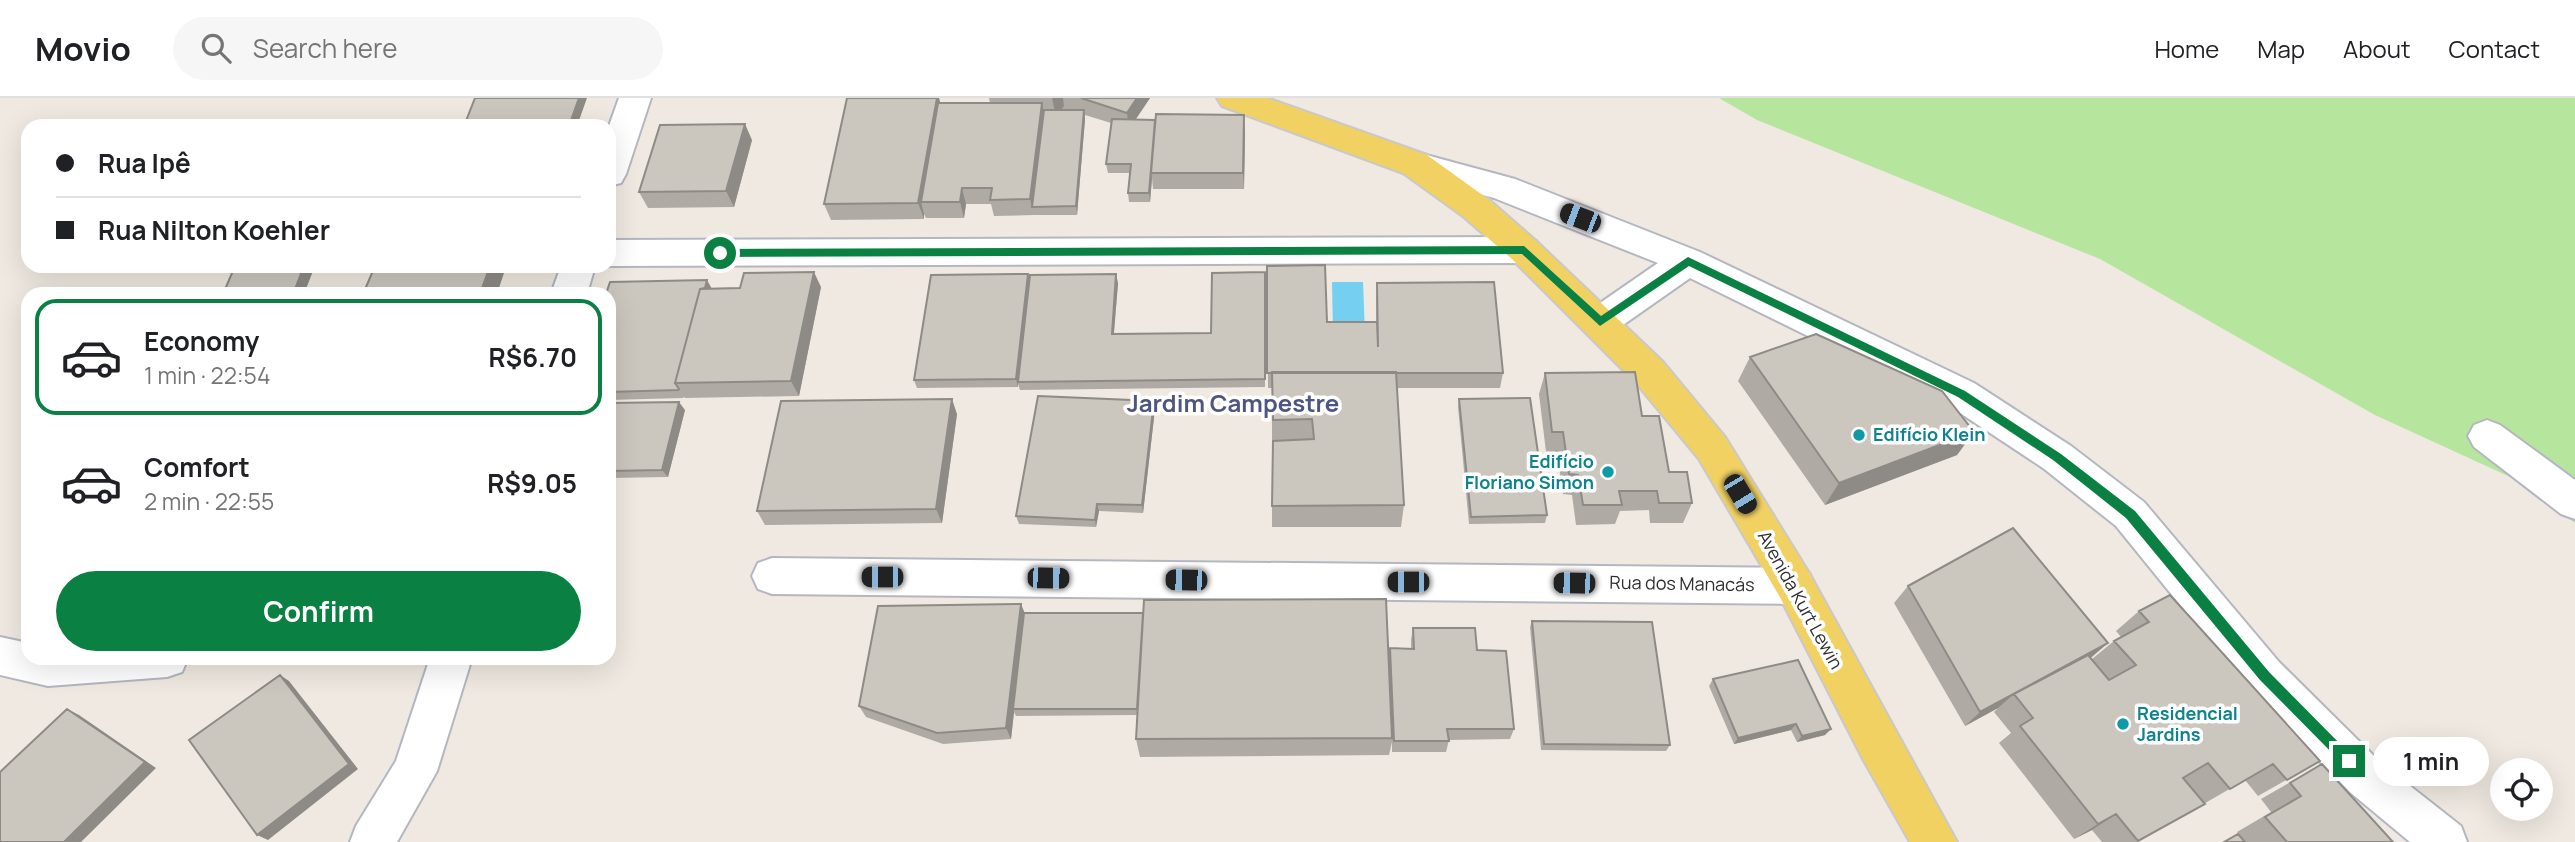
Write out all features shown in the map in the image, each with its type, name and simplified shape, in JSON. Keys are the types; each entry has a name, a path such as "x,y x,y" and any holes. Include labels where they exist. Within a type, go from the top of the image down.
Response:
{"main road":[{"name":"Avenida Kurt Lewin","path":"1233,98 1415,164 1476,208 1524,250 1650,373 1712,448 1795,586 1878,744 1935,842"}],"street":[{"path":"616,154 635,98"},
{"path":"1415,164 1503,188 1688,261 1961,394 2057,457 2130,514 2264,676 2366,778 2445,842"},
{"path":"616,253 1524,250"},
{"path":"1600,322 1688,261"},
{"path":"2487,436 2575,502"},
{"name":"Rua dos Manacás","path":"772,576 1795,586"},
{"path":"0,656 21,661"},
{"path":"39,665 74,665"},
{"path":"372,842 415,771 449,665"}],"green space":[{"path":"1719,98 2575,98 2575,523 2519,481 2375,415 2100,259 1757,120"}],"water":[{"path":"1332,282 1363,282 1365,334 1333,334"}],"building":[{"path":"475,98 579,98 572,119 467,119"},
{"path":"847,98 937,98 918,203 824,204"},
{"path":"1081,98 1137,98 1127,113"},
{"path":"938,103 1042,103 1030,199 990,200 992,188 962,188 960,202 921,202"},
{"path":"1044,110 1084,110 1076,206 1032,207"},
{"path":"1156,114 1244,115 1243,173 1151,173"},
{"path":"1112,119 1155,120 1149,193 1128,193 1131,164 1106,164"},
{"path":"745,124 726,191 639,192 660,125"},
{"path":"1325,265 1327,322 1377,322 1378,347 1377,283 1494,282 1503,373 1267,373 1267,266"},
{"path":"814,272 791,381 675,383 700,289 740,288 744,273"},
{"path":"1265,272 1265,379 1018,382 1030,275 1116,274 1112,334 1211,333 1212,273"},
{"path":"232,273 301,273 296,287 226,287"},
{"path":"372,273 488,273 482,287 366,287"},
{"path":"1028,274 1016,379 914,380 931,275"},
{"path":"707,280 705,288 700,289 675,383 678,390 616,392 616,287 608,287 610,282"},
{"name":"Edifício Klein","path":"1816,334 1942,391 1974,432 1839,483 1750,357"},
{"path":"1272,372 1396,372 1404,505 1272,506 1273,441 1314,439 1312,419 1273,420"},
{"name":"Edifício Floriano Simon","path":"1635,372 1642,416 1659,416 1669,472 1687,472 1692,503 1659,503 1657,491 1619,491 1622,505 1583,505 1578,475 1569,474 1563,432 1552,432 1545,373"},
{"path":"1038,396 1154,401 1142,505 1097,504 1095,520 1016,516"},
{"path":"1530,398 1547,515 1471,517 1459,399"},
{"path":"952,399 936,509 757,511 781,401"},
{"path":"679,402 662,470 616,471 616,403"},
{"path":"2013,528 2108,643 1980,712 1908,586"},
{"name":"Residencial Jardins","path":"2170,595 2320,761 2287,780 2273,764 2230,789 2208,763 2183,778 2205,804 2138,841 2116,814 2098,824 2020,726 2033,718 2014,694 2088,655 2109,680 2136,665 2114,641 2149,622 2139,611"},
{"path":"1386,599 1392,738 1136,739 1144,600"},
{"path":"1021,604 1006,728 937,733 859,706 878,606"},
{"path":"1024,613 1143,613 1137,709 1013,709"},
{"path":"1532,621 1652,622 1670,745 1544,744"},
{"path":"1413,628 1475,628 1477,650 1506,651 1514,729 1447,729 1449,741 1394,741 1390,648 1414,649"},
{"path":"1798,660 1831,729 1802,736 1796,724 1738,738 1713,679"},
{"path":"280,675 349,764 257,835 189,740"},
{"path":"67,709 145,762 64,842 0,842 0,772"},
{"path":"2322,764 2393,842 2287,842 2265,817 2301,796 2290,783"},
{"path":"2238,834 2245,842 2224,842"}],"place":[{"name":"Edifício Klein","path":"1859,435"},
{"name":"Edifício Floriano Simon","path":"1608,472"},
{"name":"Residencial Jardins","path":"2123,724"}],"district":[{"name":"Jardim Campestre","path":"1233,404"}],"route":[{"path":"720,253 1524,250 1600,322 1688,261 1961,394 2057,457 2130,514 2264,676 2349,761"}]}
